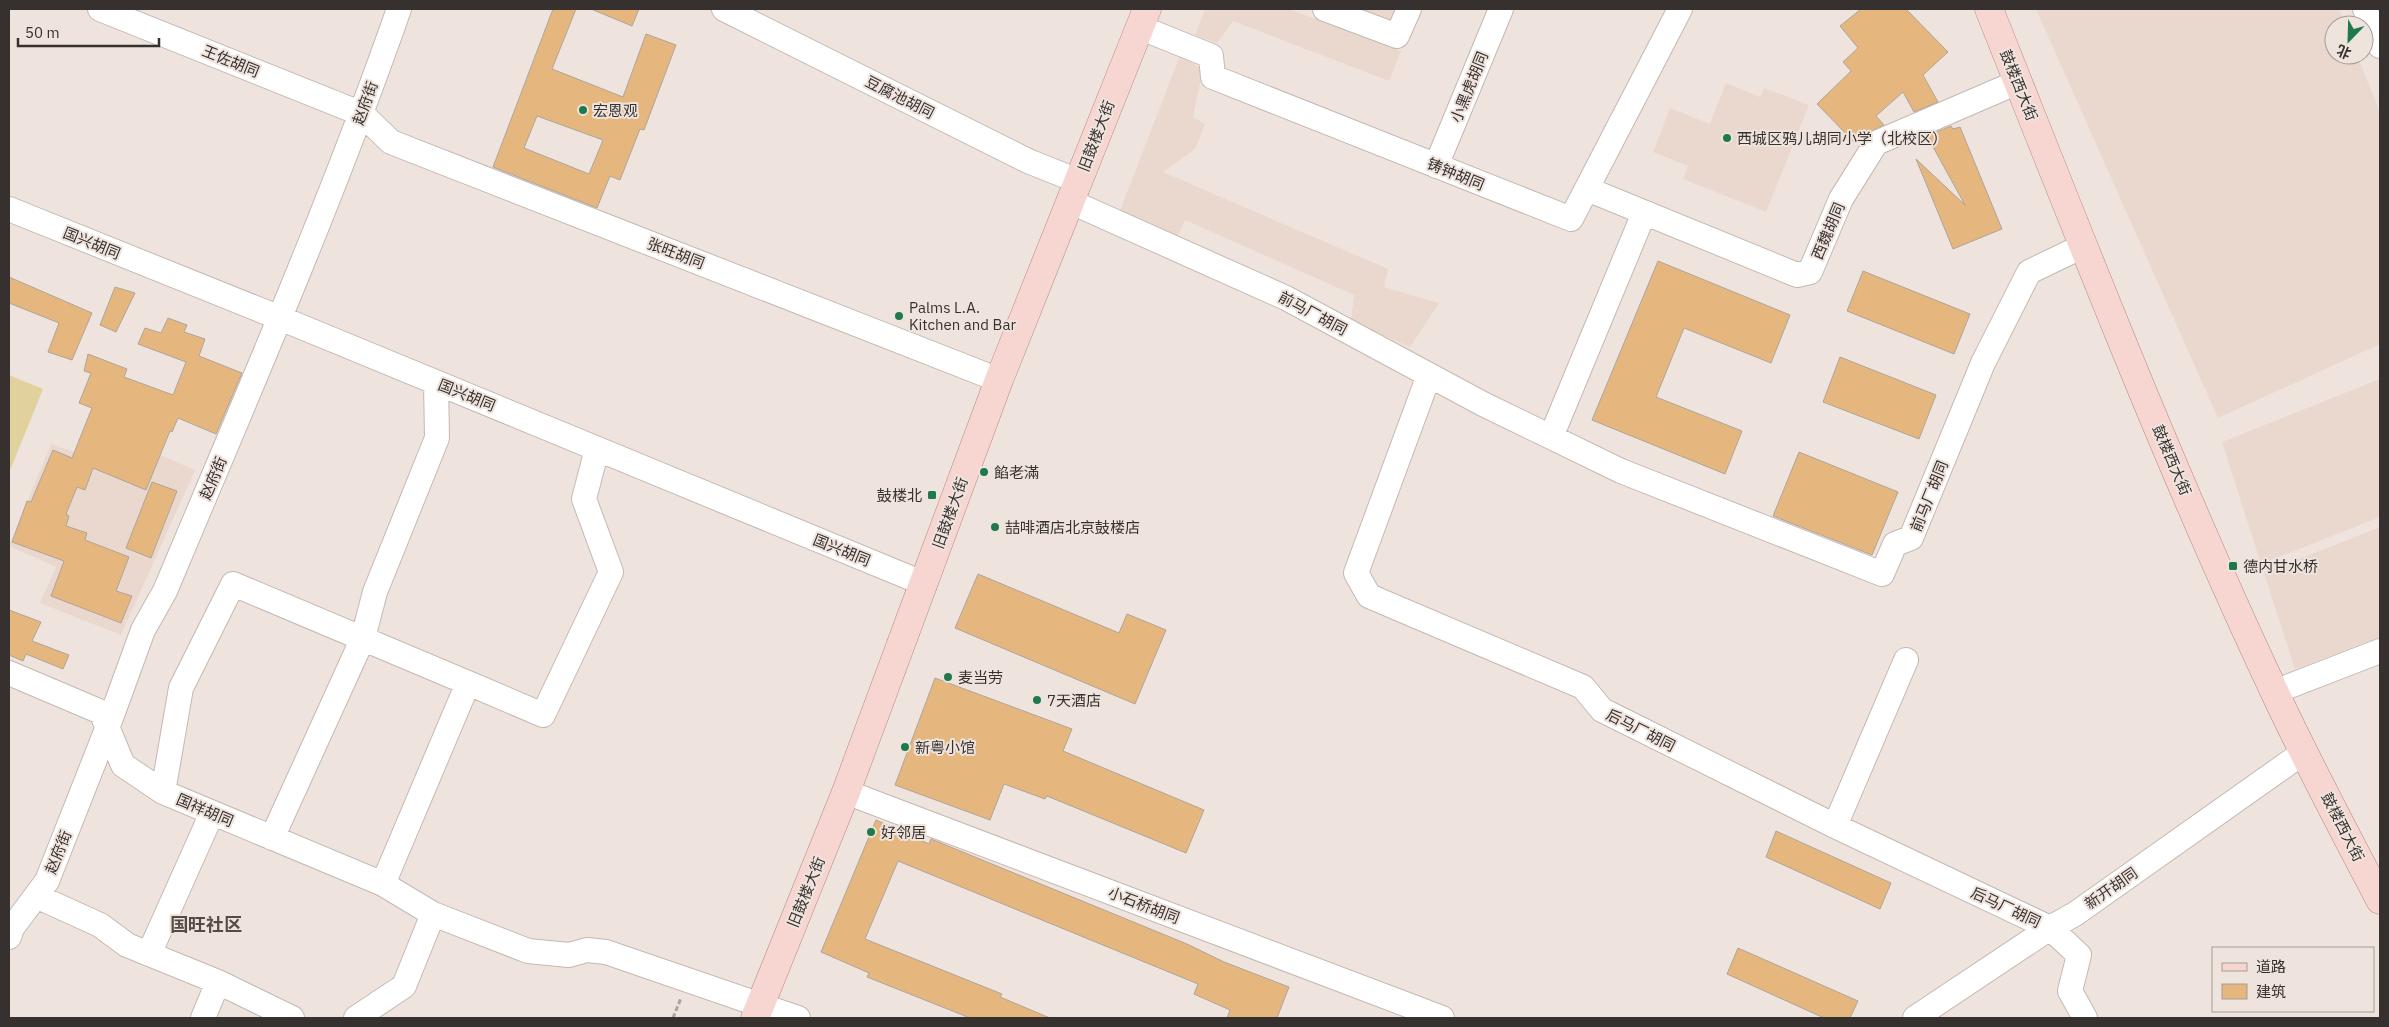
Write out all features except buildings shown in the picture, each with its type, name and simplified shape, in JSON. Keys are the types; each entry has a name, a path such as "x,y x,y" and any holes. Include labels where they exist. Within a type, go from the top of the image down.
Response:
{"main road":[{"name":"鼓楼西大街","path":"1988,9 2083,246 2218,569 2274,692 2380,900"},
{"name":"旧鼓楼大街","path":"757,1012 846,792 925,584 999,380 1143,18"}],"street":[{"name":"王佐胡同","path":"100,9 362,114"},
{"name":"赵府街","path":"10,931 47,881 107,729 143,630 165,591 280,318 362,114 398,9"},
{"name":"豆腐池胡同","path":"724,9 1028,161 1074,191"},
{"path":"1325,9 1397,36 1408,9"},
{"name":"小黑虎胡同","path":"1436,166 1501,9"},
{"name":"铸钟胡同","path":"1143,18 1210,56 1213,77 1572,219 1680,9"},
{"path":"2365,9 2380,46"},
{"name":"西魏胡同","path":"1587,189 1797,275 1810,272 1841,200 1876,143 2018,82"},
{"name":"张旺胡同","path":"362,114 391,142 999,380"},
{"name":"前马厂胡同","path":"1074,191 1286,298 1429,375 1621,471 1882,574 1895,544 1912,538 1983,363 2029,272 2083,246"},
{"name":"国兴胡同","path":"9,209 280,318 925,584"},
{"path":"1551,437 1644,213"},
{"name":"后马厂胡同","path":"1429,375 1356,573 1369,596 1583,687 1602,710 1835,826 2050,928 2079,955 2070,991 2084,1018"},
{"path":"272,838 363,638 375,592 437,438 436,382"},
{"path":"164,792 181,688 233,584 543,715 611,572 584,499 597,449"},
{"path":"2274,692 2380,651"},
{"path":"1835,826 1906,660"},
{"name":"国祥胡同","path":"9,673 101,712 123,765 164,792 383,884 433,914 528,951 569,955 587,950 606,952 757,1012 798,1018"},
{"path":"383,884 468,683"},
{"name":"新开胡同","path":"1915,1018 2050,928 2075,914 2304,752"},
{"name":"小石桥胡同","path":"846,792 1442,1018"},
{"path":"149,954 212,813"},
{"path":"36,896 100,924 127,945 218,982 292,1018"},
{"path":"356,1018 404,986 433,914"},
{"path":"203,1018 218,982"}],"shaded area":[{"path":"1205,9 1289,9 1401,51 1389,81 1233,21 1217,43 1195,35"},
{"path":"1354,9 1397,9 1391,24"},
{"path":"2036,9 2339,9 2342,15 2324,15 2324,65 2361,65 2380,113 2380,344 2218,418"},
{"path":"1180,56 1203,69 1193,117 1205,124 1195,149 1163,172 1388,269 1384,287 1439,303 1410,347 1351,321 1354,295 1185,220 1177,237 1119,213"},
{"name":"西城区鸦儿胡同小学（北校区）","path":"1726,83 1760,97 1764,88 1809,105 1766,212 1683,179 1688,166 1653,152 1670,108 1710,124"},
{"path":"9,375 43,389 9,473"},
{"path":"2380,379 2380,517 2261,564 2222,442"},
{"path":"103,430 195,470 121,635 40,603 56,567 9,546 51,444 92,458"},
{"path":"2380,527 2380,637 2295,669 2264,573"}],"place":[{"name":"宏恩观","path":"583,110"},
{"name":"西城区鸦儿胡同小学（北校区）","path":"1727,138"},
{"name":"Palms L.A. Kitchen and Bar","path":"899,316"},
{"name":"餡老滿","path":"984,472"},
{"name":"鼓楼北","path":"932,495"},
{"name":"喆啡酒店北京鼓楼店","path":"995,527"},
{"name":"德内甘水桥","path":"2233,566"},
{"name":"麦当劳","path":"948,677"},
{"name":"7天酒店","path":"1037,700"},
{"name":"新粤小馆","path":"905,747"},
{"name":"好邻居","path":"871,832"}],"district":[{"name":"国旺社区","path":"206,924"}]}
